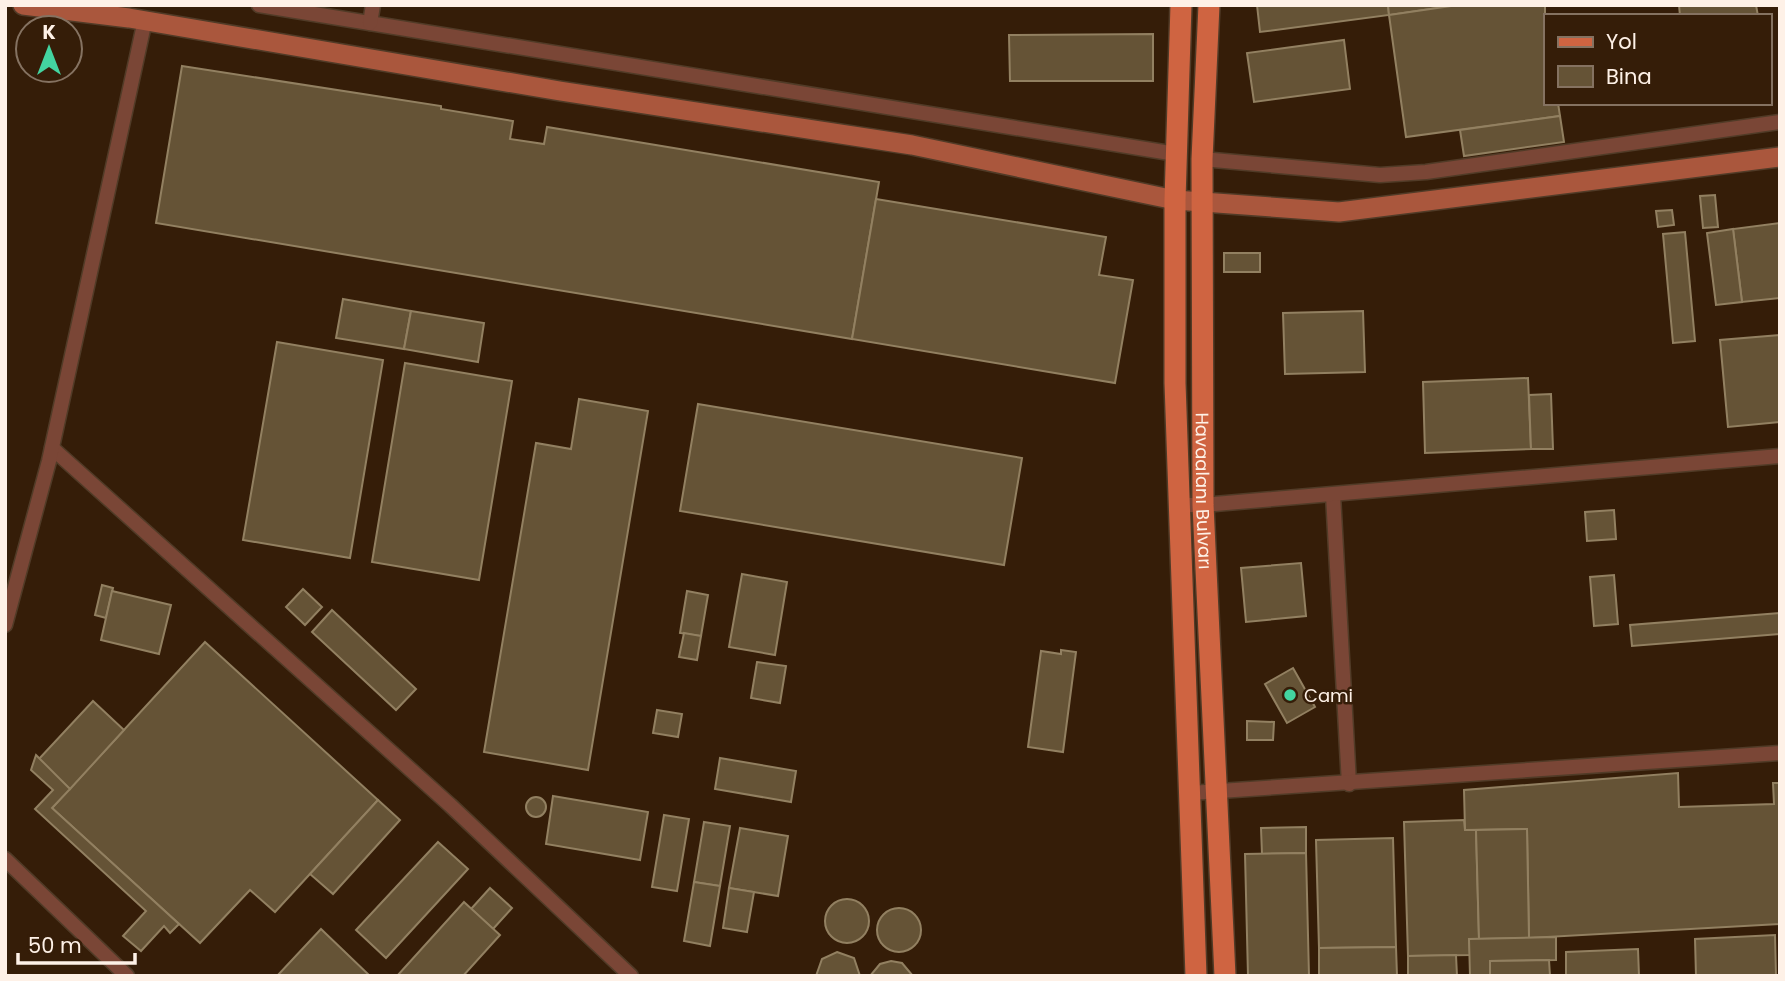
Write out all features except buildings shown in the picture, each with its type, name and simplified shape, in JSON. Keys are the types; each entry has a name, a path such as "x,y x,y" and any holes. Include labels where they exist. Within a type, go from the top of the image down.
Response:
{"main road":[{"name":"Havaalanı Bulvarı","path":"1181,5 1175,200 1176,429 1196,976"},
{"name":"Havaalanı Bulvarı","path":"1209,5 1202,159 1203,505 1225,976"},
{"path":"1176,155 1202,159"},
{"path":"1176,429 1203,428"},
{"path":"1178,479 1203,479"}],"street":[{"path":"23,5 145,20 560,91 912,145 1175,200 1339,212 1780,157"},
{"path":"259,5 1176,155"},
{"path":"370,23 373,5"},
{"path":"5,625 52,447 145,20"},
{"path":"1202,159 1380,175 1426,172 1780,122"},
{"path":"52,447 450,805 631,976"},
{"path":"1179,505 1333,495 1780,456"},
{"path":"1333,495 1349,784"},
{"path":"1191,793 1780,753"},
{"path":"5,859 127,976"}],"place":[{"name":"Cami","path":"1290,695"}]}
